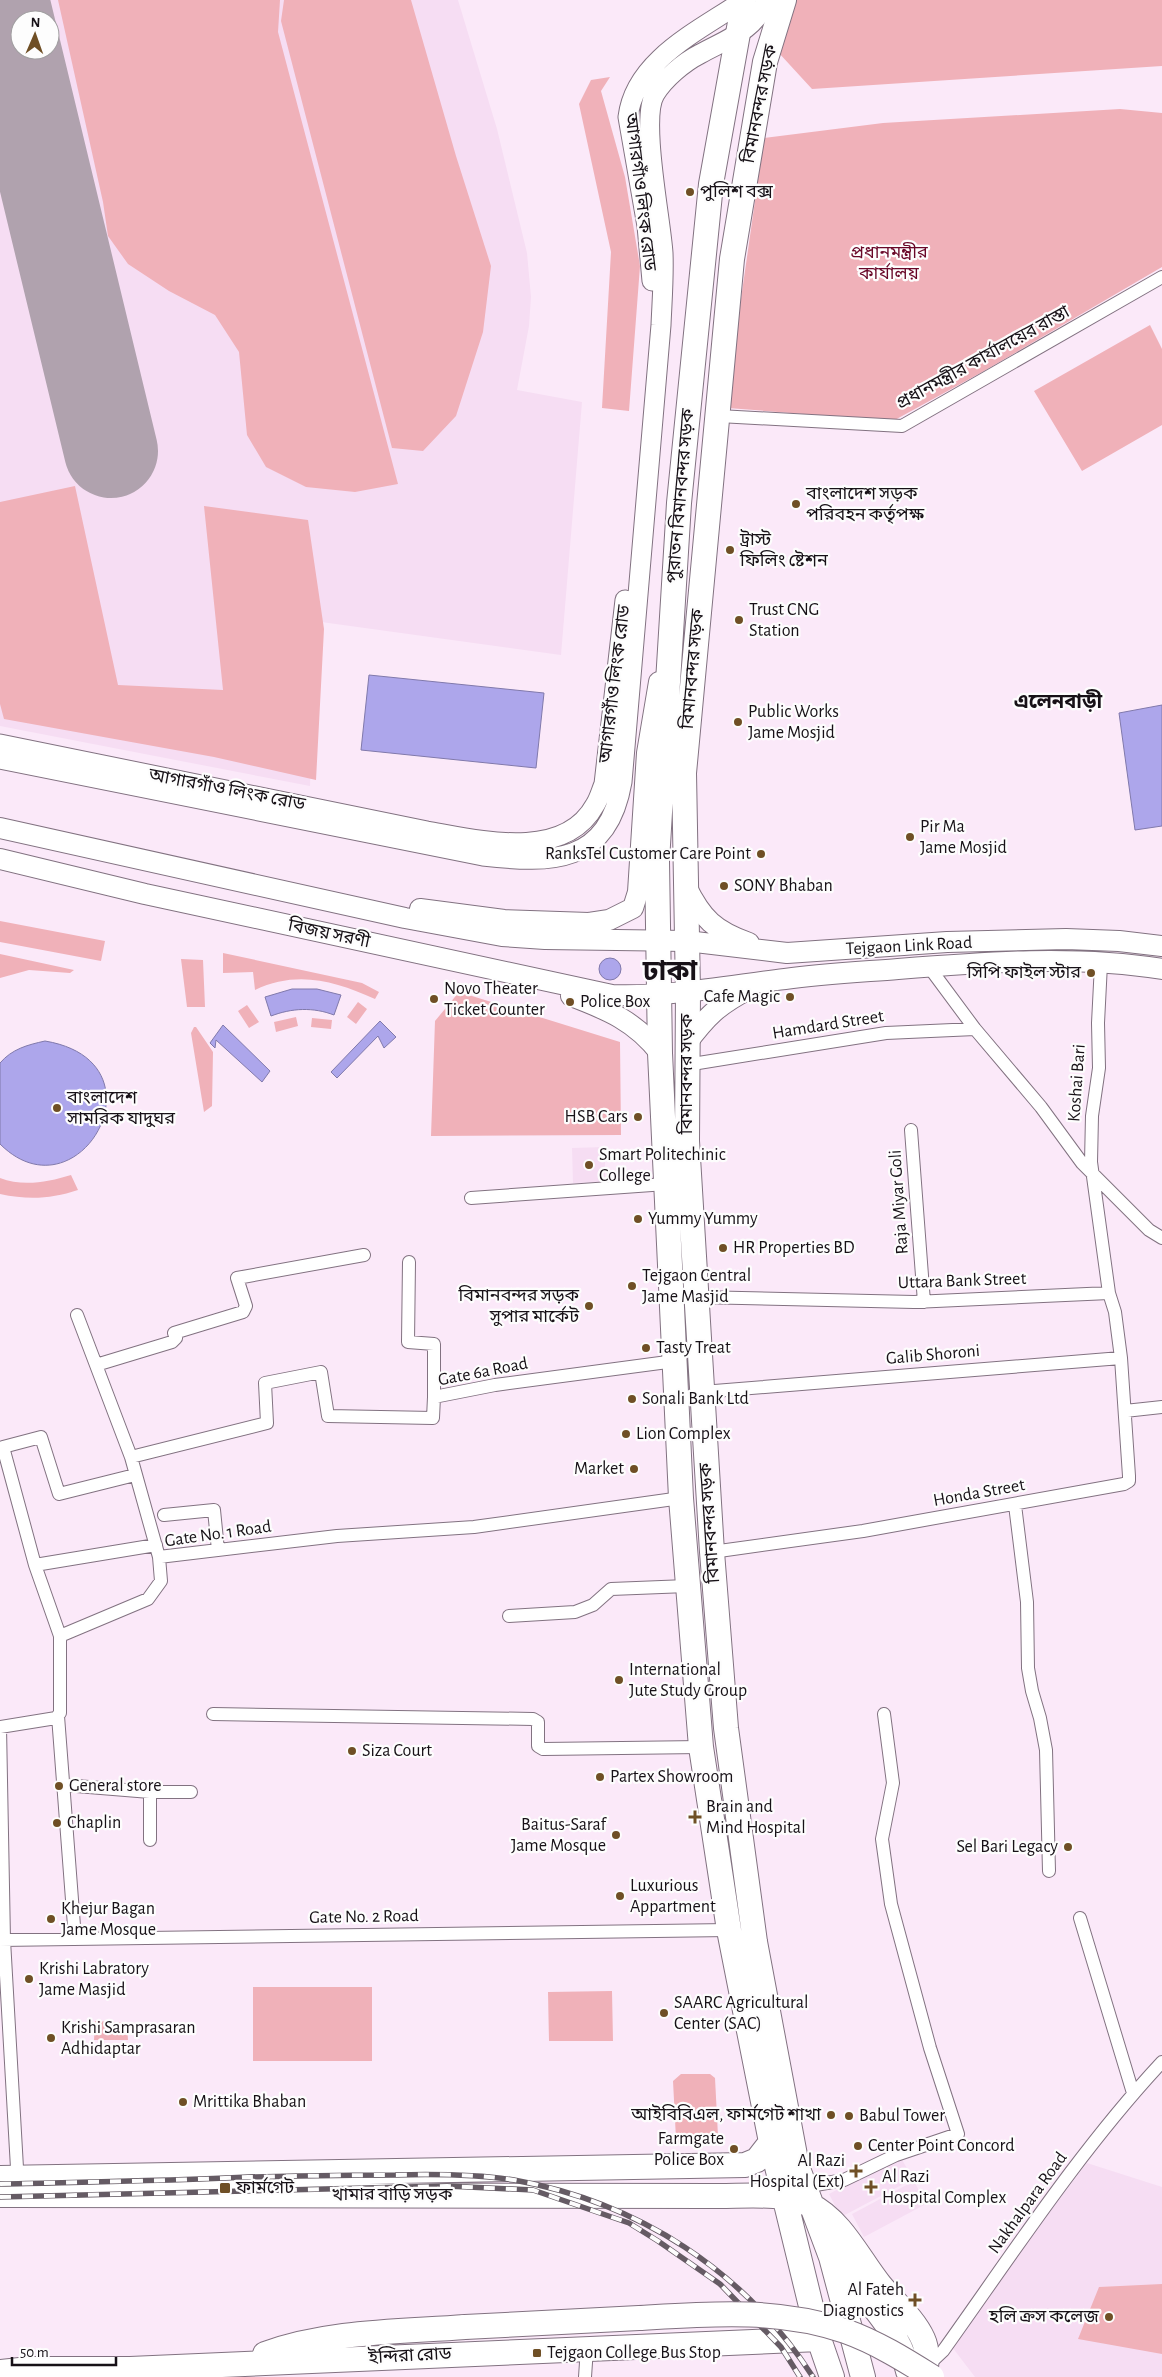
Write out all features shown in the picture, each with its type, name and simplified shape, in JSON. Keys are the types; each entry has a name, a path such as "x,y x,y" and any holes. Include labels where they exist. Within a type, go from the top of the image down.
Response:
{"highway":[{"name":"পুরাতন বিমানবন্দর সড়ক","path":"659,994 656,861 678,503 710,193 744,0"},
{"name":"বিমানবন্দর সড়ক","path":"784,0 765,62 732,259 719,416 702,556 684,773 684,882 688,992 686,1054 687,1141 712,1552 726,1728 755,1942 771,2142 800,2197"},
{"path":"734,57 765,62"},
{"path":"723,116 754,121"},
{"name":"বিমানবন্দর সড়ক","path":"659,994 660,1054 681,1498 701,1747 729,1930 761,2035 797,2166 819,2339 832,2377"},
{"path":"14,2184 745,2165 756,2160 771,2142"},
{"name":"খামার বাড়ি সড়ক","path":"0,2195 14,2184 800,2197"},
{"path":"800,2197 831,2257 886,2324 903,2353 908,2370 924,2375"},
{"path":"800,2197 847,2239 879,2283 915,2327 923,2340 924,2375"},
{"path":"831,2257 863,2377"},
{"path":"238,2364 281,2348 333,2336 465,2327 696,2315 755,2314 797,2320 845,2331 874,2343 924,2375"},
{"name":"ইন্দিরা রোড","path":"0,2372 29,2369 130,2369 819,2339"}],"main road":[{"name":"আগারগাঁও লিংক রোড","path":"0,744 427,831 491,841 540,841 559,837 582,822 595,806 604,784 630,562 638,442 651,324 652,280 647,226 630,131 629,105 633,93 643,76 659,61 693,33 744,0"},
{"name":"বিমানবন্দর সড়ক","path":"738,34 760,15 766,0"},
{"name":"আগারগাঁও লিংক রোড","path":"0,759 483,856 536,860 559,858 580,850 595,838 614,814 622,782 661,325 663,253 649,128 650,106 655,94 669,78 698,55 738,34"},
{"path":"379,912 405,906 504,920 589,923 609,920 633,908 638,892 647,752 659,678 670,634"},
{"name":"বিজয় সরণী","path":"0,828 454,929 502,936 657,941"},
{"name":"বিজয় সরণী","path":"0,859 144,894 529,978 612,995 659,994"},
{"path":"684,882 697,908 710,923 734,938 787,953"},
{"path":"1101,964 1102,940"},
{"name":"Tejgaon Link Road","path":"657,941 687,941 787,953 947,942 1102,940 1162,946"},
{"name":"Tejgaon Link Road","path":"659,994 688,992 787,978 978,963 1101,964 1162,969"},
{"path":"529,978 546,987 601,1008 634,1026 660,1054"},
{"path":"686,1054 702,1023 721,1004 748,989 787,978"}],"street":[{"name":"প্রধানমন্ত্রীর কার্যালয়ের রাস্তা","path":"719,416 902,426 1162,277"},
{"name":"Koshai Bari","path":"1092,1174 1092,1116 1100,1068 1098,1023 1101,964"},
{"path":"929,967 975,1029 1041,1107 1092,1174 1149,1230 1162,1238"},
{"name":"Hamdard Street","path":"686,1054 886,1033 975,1029"},
{"name":"Raja Miyar Goli","path":"911,1130 924,1302"},
{"path":"1092,1174 1103,1239 1109,1292 1115,1312 1121,1358"},
{"path":"471,1198 666,1184"},
{"path":"96,1365 172,1342 176,1338 174,1333 243,1312 246,1306 237,1278 364,1255"},
{"path":"409,1262 408,1342 434,1344 434,1397"},
{"name":"Uttara Bank Street","path":"697,1297 924,1302 1109,1292"},
{"path":"35,1565 157,1551 131,1457 77,1315"},
{"name":"Galib Shoroni","path":"702,1392 1121,1358"},
{"name":"Honda Street","path":"712,1552 863,1531 1124,1484 1129,1481 1121,1358"},
{"name":"Gate 6a Road","path":"131,1457 268,1423 265,1383 321,1372 328,1416 433,1418 434,1397 495,1385 675,1360"},
{"path":"1125,1411 1162,1408"},
{"path":"75,1939 58,1716 60,1713 60,1636 35,1565 3,1447 41,1437 59,1494 136,1475"},
{"name":"Gate No. 1 Road","path":"60,1636 148,1599 162,1580 157,1551 218,1550 337,1536 474,1527 681,1498"},
{"path":"1015,1505 1027,1602 1028,1668 1046,1750 1049,1871"},
{"path":"164,1514 214,1510 218,1550"},
{"path":"509,1616 575,1612 593,1605 611,1589 687,1586"},
{"path":"212,1714 533,1719 538,1722 538,1746 543,1749 701,1747"},
{"path":"800,2197 844,2180 896,2155 958,2134 930,2048 891,1904 882,1839 893,1783 884,1714"},
{"path":"14,2184 16,2158 2,1940 0,1727 58,1716"},
{"path":"64,1785 150,1792 191,1792"},
{"path":"150,1792 150,1840"},
{"path":"1080,1918 1133,2093"},
{"name":"Gate No. 2 Road","path":"2,1940 729,1930"},
{"name":"Nakhalpara Road","path":"924,2375 1067,2178 1133,2093 1162,2062"},
{"path":"585,2377 587,2348"}],"shaded area":[{"path":"0,0 458,0 497,129 527,253 531,297 529,326 517,390 582,402 561,655 314,621 310,786 0,726"},
{"path":"369,675 544,693 536,768 361,750"},
{"path":"1162,705 1162,826 1135,830 1119,713"},
{"path":"610,958 618,961 621,969 618,977 610,980 602,977 599,969 602,961"},
{"path":"292,989 317,989 341,995 334,1015 326,1012 302,1010 287,1011 271,1016 265,997"},
{"path":"380,1021 396,1037 384,1048 378,1036 337,1078 331,1072"},
{"path":"223,1025 270,1071 262,1082 216,1040 215,1048 210,1043"},
{"path":"45,1041 82,1055 102,1077 106,1103 99,1130 81,1151 58,1164 29,1163 0,1144 0,1063 20,1048"},
{"name":"Smart Politechinic College","path":"605,1147 605,1182 573,1183 572,1148"},
{"name":"Al Razi Hospital Complex","path":"900,2156 913,2179 841,2217 829,2194"},
{"path":"1087,2163 1162,2187 1162,2377 975,2377 949,2343"},
{"path":"914,2181 926,2204 864,2237 852,2214"}],"green space":[{"path":"58,0 280,0 278,32 398,484 355,492 306,487 266,467 247,435 239,352 215,315 169,291 128,264 108,236 103,202"},
{"path":"284,0 411,0 456,156 491,266 483,332 456,416 423,451 392,448 281,21"},
{"path":"790,0 1162,0 1162,66 812,89 778,52"},
{"path":"610,77 601,91 625,177 640,266 629,411 602,408 611,252 579,104 591,80"},
{"name":"প্রধানমন্ত্রীর কার্যালয়","path":"1120,109 1162,113 1162,267 984,371 893,421 728,408 731,369 764,138 883,123"},
{"path":"1150,325 1162,349 1162,425 1082,471 1034,391"},
{"path":"75,486 118,685 223,690 204,506 308,520 324,629 316,780 214,757 4,719 0,704 0,502"},
{"path":"0,921 105,941 101,961 0,942"},
{"path":"223,953 362,983 379,992 375,999 331,983 301,979 286,980 255,990 253,972 223,973"},
{"path":"0,954 74,970 70,973 29,970 0,978"},
{"path":"181,959 203,960 205,1007 187,1007"},
{"path":"459,992 620,1042 621,1135 431,1136 435,1021"},
{"path":"358,1002 367,1009 356,1024 347,1017"},
{"path":"247,1005 259,1022 249,1028 238,1011"},
{"path":"296,1017 298,1026 276,1032 274,1022"},
{"path":"312,1018 332,1020 331,1029 311,1027"},
{"path":"194,1027 196,1027 213,1052 212,1106 204,1112 191,1033"},
{"path":"71,1175 78,1190 68,1193 39,1198 0,1194 0,1178 27,1183 53,1180"},
{"path":"253,1987 372,1987 372,2061 253,2061"},
{"path":"612,1991 613,2041 549,2041 548,1992"},
{"path":"95,2021 127,2023 128,2040 94,2040"},
{"path":"681,2074 710,2074 715,2078 718,2136 712,2143 684,2146 679,2144 676,2139 673,2081"},
{"path":"1162,2284 1162,2354 1078,2339 1099,2287"}],"runway":[{"path":"2,0 111,451"}],"railway":[{"path":"0,2184 340,2175 440,2175 499,2178 560,2190 603,2205 645,2224 684,2247 721,2274 755,2305 786,2339 813,2377"},
{"path":"0,2197 447,2186 533,2190 629,2223 720,2284 781,2347 800,2377"}],"place":[{"name":"পুলিশ বক্স","path":"690,192"},
{"name":"বাংলাদেশ সড়ক পরিবহন কর্তৃপক্ষ","path":"796,504"},
{"name":"ট্রাস্ট ফিলিং ষ্টেশন","path":"730,550"},
{"name":"Trust CNG Station","path":"739,620"},
{"name":"Public Works Jame Mosjid","path":"738,722"},
{"name":"Pir Ma Jame Mosjid","path":"910,837"},
{"name":"RanksTel Customer Care Point","path":"761,854"},
{"name":"SONY Bhaban","path":"724,886"},
{"name":"সিপি ফাইল স্টার","path":"1091,973"},
{"name":"Cafe Magic","path":"790,997"},
{"name":"Novo Theater Ticket Counter","path":"434,999"},
{"name":"Police Box","path":"570,1002"},
{"name":"বাংলাদেশ সামরিক যাদুঘর","path":"57,1108"},
{"name":"HSB Cars","path":"638,1117"},
{"name":"Smart Politechinic College","path":"589,1165"},
{"name":"Yummy Yummy","path":"638,1219"},
{"name":"HR Properties BD","path":"723,1248"},
{"name":"Tejgaon Central Jame Masjid","path":"632,1286"},
{"name":"বিমানবন্দর সড়ক সুপার মার্কেট","path":"589,1306"},
{"name":"Tasty Treat","path":"646,1348"},
{"name":"Sonali Bank Ltd","path":"632,1399"},
{"name":"Lion Complex","path":"626,1434"},
{"name":"Market","path":"634,1469"},
{"name":"International Jute Study Group","path":"619,1680"},
{"name":"Siza Court","path":"352,1751"},
{"name":"Partex Showroom","path":"600,1777"},
{"name":"General store","path":"59,1786"},
{"name":"Brain and Mind Hospital","path":"695,1817"},
{"name":"Chaplin","path":"57,1823"},
{"name":"Baitus-Saraf Jame Mosque","path":"616,1835"},
{"name":"Sel Bari Legacy","path":"1068,1847"},
{"name":"Luxurious Appartment","path":"620,1896"},
{"name":"Khejur Bagan Jame Mosque","path":"51,1919"},
{"name":"Krishi Labratory Jame Masjid","path":"29,1979"},
{"name":"SAARC Agricultural Center (SAC)","path":"664,2013"},
{"name":"Krishi Samprasaran Adhidaptar","path":"51,2038"},
{"name":"Mrittika Bhaban","path":"183,2102"},
{"name":"আইবিবিএল, ফার্মগেট শাখা","path":"831,2115"},
{"name":"Babul Tower","path":"849,2116"},
{"name":"Center Point Concord","path":"858,2146"},
{"name":"Farmgate Police Box","path":"734,2149"},
{"name":"Al Razi Hospital (Ext)","path":"856,2171"},
{"name":"Al Razi Hospital Complex","path":"871,2187"},
{"name":"ফার্মগেট","path":"225,2188"},
{"name":"Al Fateh Diagnostics","path":"915,2300"},
{"name":"হলি ক্রস কলেজ","path":"1109,2317"},
{"name":"Tejgaon College Bus Stop","path":"537,2353"}],"district":[{"name":"এলেনবাড়ী","path":"1058,702"},
{"name":"ঢাকা","path":"670,972"}]}
